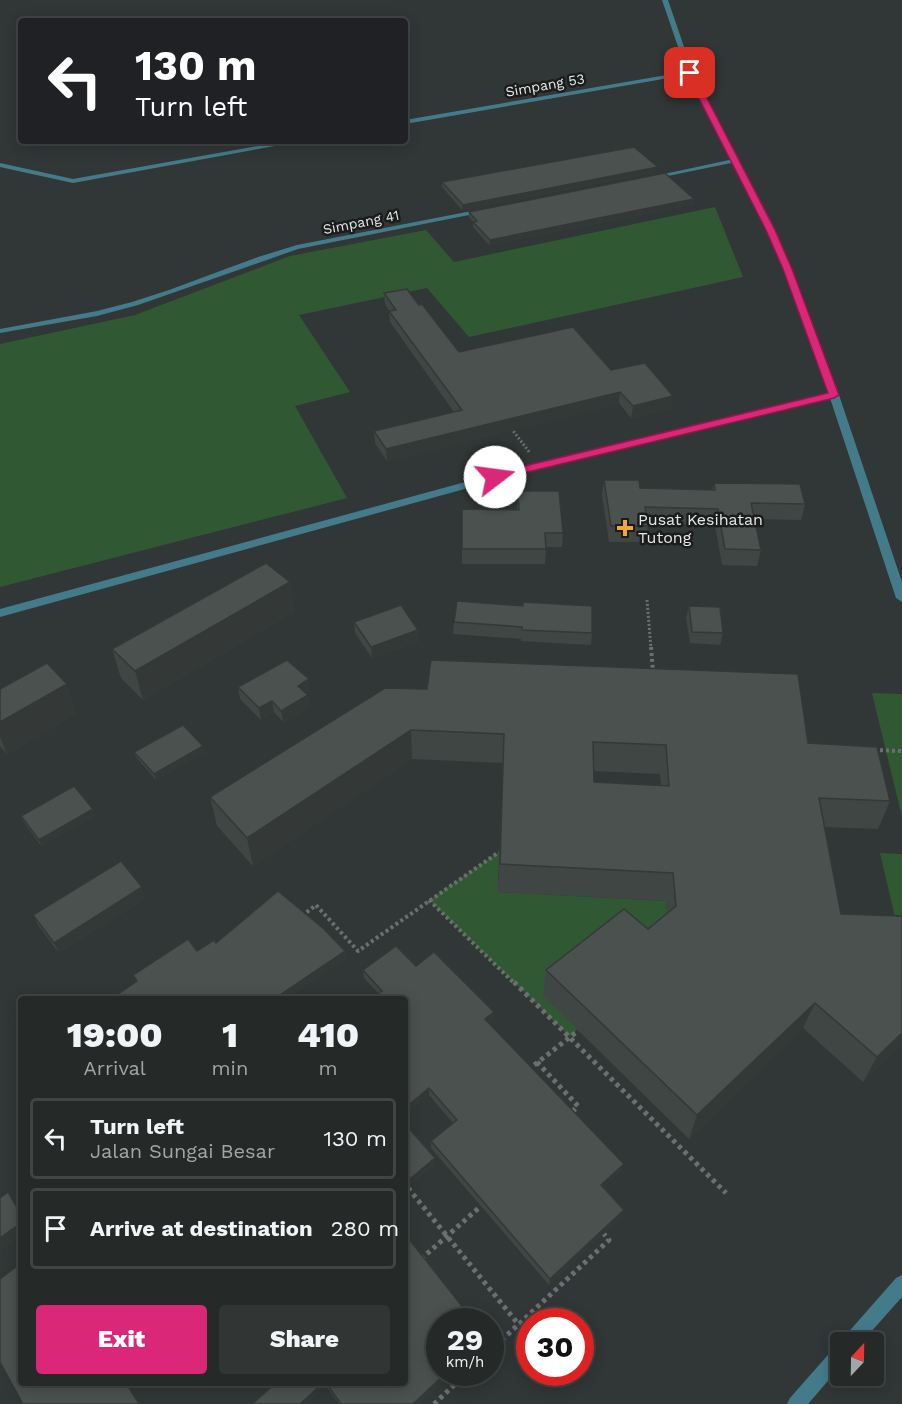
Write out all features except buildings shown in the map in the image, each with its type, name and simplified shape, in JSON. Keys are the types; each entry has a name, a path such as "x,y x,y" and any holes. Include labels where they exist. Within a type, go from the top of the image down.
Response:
{"street":[{"path":"665,0 690,73 771,230 788,269 834,395 902,598"},
{"name":"Simpang 53","path":"408,121 690,73"},
{"path":"0,165 73,181 281,144"},
{"path":"0,613 539,465 834,395"},
{"path":"860,1332 902,1284"},
{"path":"796,1404 830,1365"}],"lane":[{"path":"642,179 734,160"},
{"name":"Simpang 41","path":"0,331 123,307 297,247 493,208"}],"path":[{"path":"514,425 510,426 539,465"},
{"path":"647,600 654,679"},
{"path":"867,750 902,751"},
{"path":"301,916 316,905 358,951 499,852"},
{"path":"429,900 726,1193"},
{"path":"527,1070 579,1030"},
{"path":"537,1062 578,1106 570,1114"},
{"path":"408,1188 516,1321"},
{"path":"421,1259 481,1206"},
{"path":"537,1308 609,1240 604,1234"},
{"path":"504,1338 516,1328"},
{"path":"434,1404 453,1386"}],"green space":[{"path":"715,207 743,277 469,337 427,288 299,315 350,392 295,406 347,498 0,587 0,344 135,315 290,256 426,230 454,262"},
{"path":"872,693 902,694 902,817"},
{"path":"499,852 498,892 666,901 669,933 570,1037 429,900"},
{"path":"880,853 902,854 902,949 901,943"}],"place":[{"name":"Pusat Kesihatan Tutong","path":"625,528"}],"route":[{"path":"495,477 834,395 788,269 771,230 690,73"}]}
